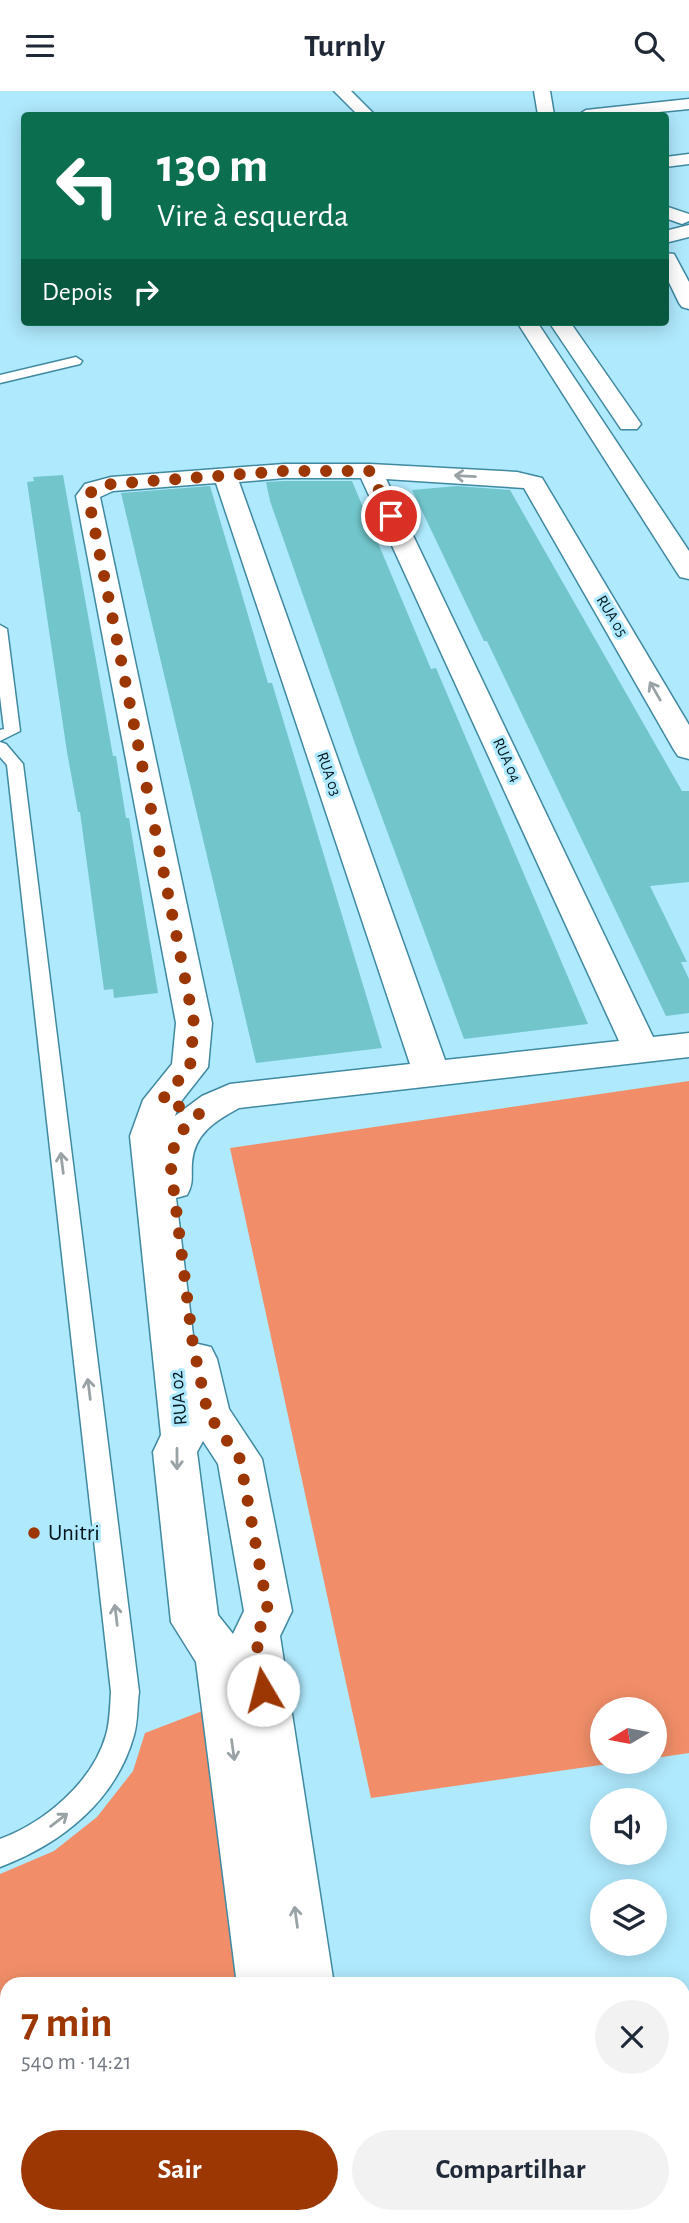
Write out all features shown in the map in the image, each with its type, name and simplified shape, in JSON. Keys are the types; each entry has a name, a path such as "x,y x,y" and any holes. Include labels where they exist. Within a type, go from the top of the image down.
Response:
{"street":[{"path":"342,91 364,112"},
{"path":"542,91 546,112"},
{"path":"614,112 689,104"},
{"path":"669,162 689,159"},
{"path":"669,241 678,220"},
{"path":"669,255 689,303"},
{"path":"530,326 689,572"},
{"path":"562,326 629,424"},
{"path":"225,475 370,471"},
{"name":"RUA 05","path":"370,471 517,479 533,483 689,750"},
{"name":"RUA 04","path":"370,471 642,1051"},
{"name":"RUA 02","path":"225,475 111,484 94,489 88,496 194,1023 190,1067 197,1104 149,1136 183,1435 175,1452 195,1622 220,1656 264,1977"},
{"name":"RUA 03","path":"225,475 431,1073"},
{"path":"305,1977 256,1636 268,1611 240,1459 208,1414 196,1356 170,1160 178,1135 197,1104 431,1073 689,1045"}],"lane":[{"path":"0,379 76,361"},
{"path":"0,629 12,731 0,736"},
{"path":"0,747 15,764 125,1692 119,1736 99,1780 64,1818 19,1847 0,1853"}],"shaded area":[{"path":"689,1081 689,1753 667,1756 667,1697 590,1697 590,1767 371,1798 230,1148"},
{"path":"205,1710 237,1977 0,1977 0,1874 54,1851 97,1817 133,1771 145,1733"}],"building":[{"path":"63,475 113,756 116,756 126,818 129,818 158,993 114,998 113,989 104,990 80,812 67,752 27,482 34,481 33,477"},
{"path":"352,481 431,669 436,668 588,1024 464,1039 360,758 270,501 266,482"},
{"path":"210,486 268,683 272,683 382,1048 256,1063 121,493"},
{"path":"457,486 510,490 682,791 689,791 689,882 650,886 687,962 681,962 689,979 689,1013 666,1016 412,490"}],"place":[{"name":"Unitri","path":"34,1533"}],"route":[{"path":"263,1690 256,1636 268,1611 240,1459 208,1414 193,1345 170,1160 178,1135 199,1114 162,1100 190,1067 194,1023 88,496 94,489 111,484 284,471 370,471 391,516"}]}
